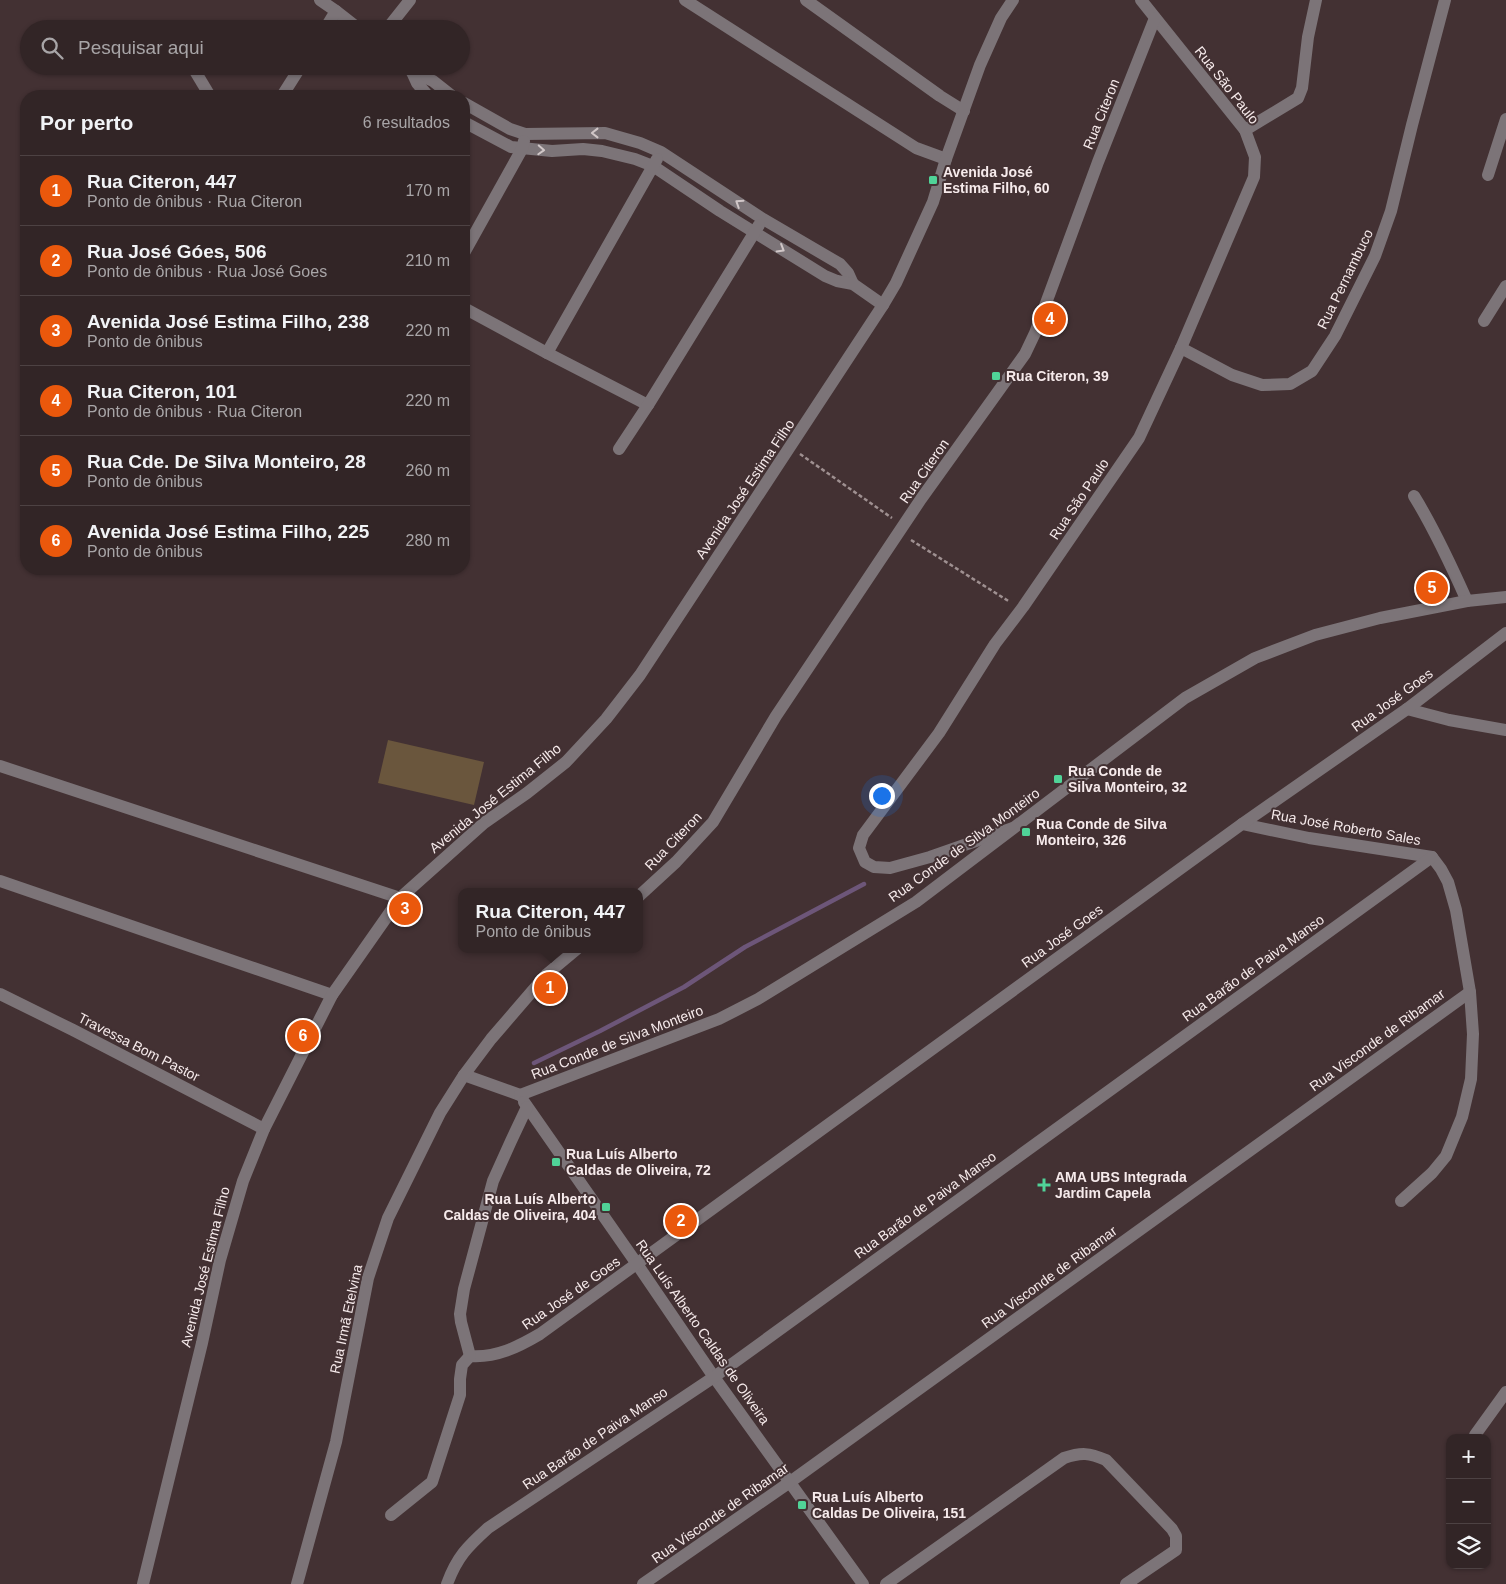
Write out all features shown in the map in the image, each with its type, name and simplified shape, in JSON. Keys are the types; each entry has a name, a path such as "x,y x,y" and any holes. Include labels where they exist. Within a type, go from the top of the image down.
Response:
{"street":[{"path":"320,0 348,20"},
{"path":"394,20 410,0"},
{"path":"685,0 916,148 946,159"},
{"path":"806,0 940,96 964,110"},
{"name":"Rua São Paulo","path":"1013,828 890,868 874,867 866,862 859,848 863,835 939,733 996,644 1139,438 1181,348 1254,177 1255,157 1246,130 1141,0"},
{"path":"1246,130 1298,98 1302,88 1308,37 1316,0"},
{"name":"Rua Pernambuco","path":"1181,348 1232,375 1262,385 1290,384 1312,371 1335,336 1376,256 1392,211 1412,125 1445,0"},
{"name":"Avenida José Estima Filho","path":"143,1584 202,1343 220,1260 243,1181 264,1129 332,995 400,898 484,823 527,793 566,762 606,719 640,675 883,305 920,234 991,39 1010,1"},
{"path":"330,20 336,11"},
{"name":"Rua Citeron","path":"643,892 676,862 713,822 776,716 901,529 1025,354 1155,18"},
{"path":"197,75 206,90"},
{"path":"286,90 295,75"},
{"path":"412,75 421,90"},
{"path":"421,75 444,90"},
{"path":"427,90 433,81"},
{"path":"470,106 510,129 525,134 605,133 640,143 661,152 763,218 840,264 848,273 852,284"},
{"path":"1488,175 1506,120"},
{"path":"470,125 511,147 552,151 583,149 602,151 635,159 653,166 802,262 837,281 852,284 883,305"},
{"path":"470,243 522,149 525,134"},
{"path":"547,353 661,152"},
{"path":"619,449 763,218"},
{"path":"1484,321 1506,286"},
{"path":"470,311 648,405"},
{"path":"1414,496 1441,543 1466,601"},
{"name":"Rua Conde de Silva Monteiro","path":"520,1095 719,1019 758,999 916,902 1186,698 1255,658 1314,635 1380,618 1466,601 1506,597"},
{"name":"Rua José Goes","path":"637,1264 1242,824 1408,709 1506,633"},
{"path":"1408,709 1449,720 1506,730"},
{"path":"0,766 400,898"},
{"name":"Rua José Roberto Sales","path":"1242,824 1308,838 1432,857 1448,882 1456,910 1470,992 1473,1034 1471,1079 1462,1116 1446,1156 1432,1173 1401,1201"},
{"name":"Rua Barão de Paiva Manso","path":"447,1584 454,1566 466,1548 488,1528 714,1376 1432,857"},
{"path":"0,881 332,995"},
{"path":"520,1095 464,1075 491,1038 547,974 572,953"},
{"name":"Rua Visconde de Ribamar","path":"643,1584 790,1482 1470,992"},
{"name":"Travessa Bom Pastor","path":"0,994 264,1129"},
{"name":"Rua Irmã Etelvina","path":"297,1584 336,1442 368,1278 388,1218 440,1113 464,1075"},
{"name":"Rua Luís Alberto Caldas de Oliveira","path":"520,1095 714,1376 863,1584"},
{"path":"391,1515 432,1482 460,1395 462,1365 470,1356 460,1314 464,1289 493,1181 527,1107"},
{"name":"Rua José de Goes","path":"470,1356 484,1357 498,1354 521,1345 540,1334 637,1264"},
{"path":"1476,1434 1506,1392"},
{"path":"886,1584 1064,1458 1079,1453 1095,1455 1106,1460 1172,1528 1176,1536 1176,1550 1126,1584"}],"path":[{"path":"791,447 901,529 1022,609"}],"shaded area":[{"path":"388,740 484,762 474,805 378,783"}],"waterway":[{"path":"534,1063 684,987 745,947 864,884"}],"place":[{"name":"Avenida José Estima Filho, 60","path":"933,180"},
{"name":"Rua Citeron, 101","path":"1050,319"},
{"name":"Rua Citeron, 39","path":"996,376"},
{"name":"Rua Cde. De Silva Monteiro, 28","path":"1432,588"},
{"name":"Rua Conde de Silva Monteiro, 32","path":"1058,779"},
{"name":"Rua Conde de Silva Monteiro, 326","path":"1026,832"},
{"name":"Avenida José Estima Filho, 238","path":"405,909"},
{"name":"Rua Citeron, 447","path":"550,988"},
{"name":"Avenida José Estima Filho, 225","path":"303,1036"},
{"name":"Rua Luís Alberto Caldas de Oliveira, 72","path":"556,1162"},
{"name":"AMA UBS Integrada Jardim Capela","path":"1044,1185"},
{"name":"Rua Luís Alberto Caldas de Oliveira, 404","path":"606,1207"},
{"name":"Rua José Góes, 506","path":"681,1221"},
{"name":"Rua Luís Alberto Caldas De Oliveira, 151","path":"802,1505"}]}
